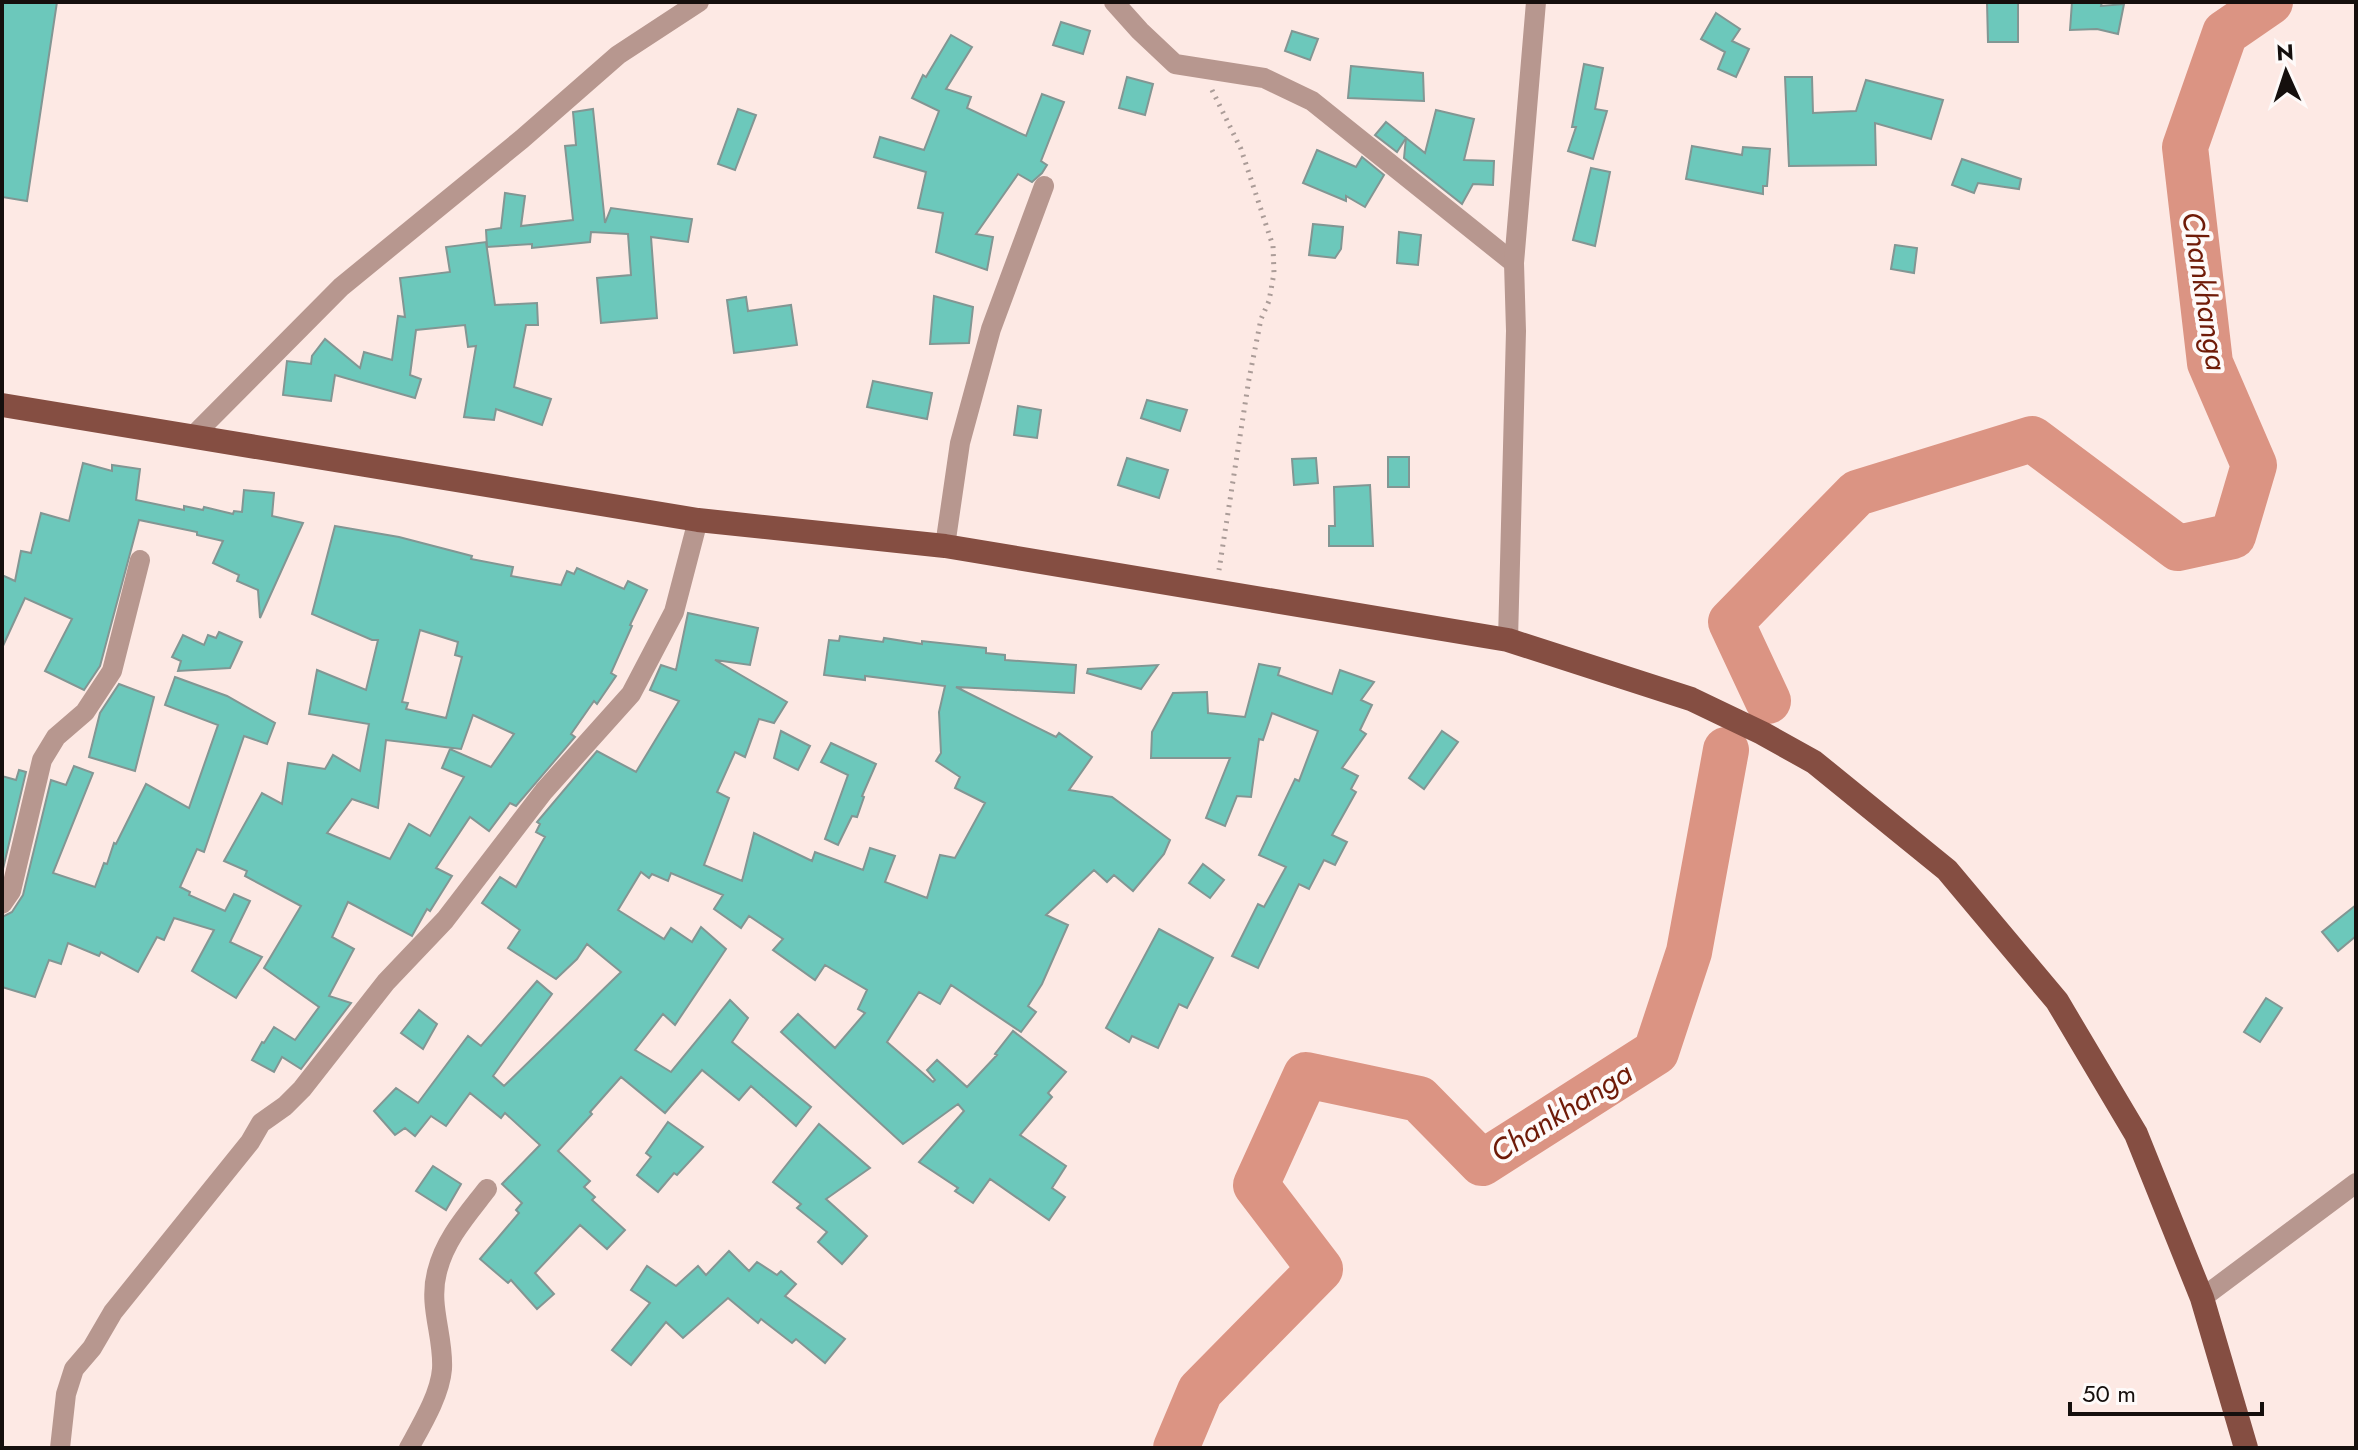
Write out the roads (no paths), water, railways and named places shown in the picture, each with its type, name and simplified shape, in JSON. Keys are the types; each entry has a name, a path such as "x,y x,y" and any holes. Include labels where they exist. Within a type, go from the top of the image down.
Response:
{"main road":[{"path":"2,405 698,520 945,546 1508,640 1691,699 1814,762 1947,870 2057,1001 2136,1134 2202,1298 2246,1448"}],"street":[{"path":"193,436 341,287 522,139 618,55 699,2"},
{"path":"1114,2 1175,64 1264,78 1312,101 1514,263"},
{"path":"1508,640 1516,331 1514,263 1536,2"},
{"path":"945,546 960,443 991,329 1044,186"},
{"path":"60,1448 66,1394 74,1369 92,1348 113,1312 250,1142 261,1123 302,1089 386,982 455,908 544,791 631,694 674,612 698,520"},
{"path":"2,904 11,891 42,760 56,737 85,712 112,671 140,560"},
{"path":"2202,1298 2356,1183"},
{"path":"409,1448 441,1375 433,1291 437,1270 451,1235 487,1189"}],"waterway":[{"name":"Chankhanga","path":"1768,701 1731,622 1857,493 2032,439 2178,548 2233,536 2254,465 2210,363 2185,147 2225,33 2270,2"},
{"name":"Chankhanga","path":"1176,1448 1200,1391 1320,1269 1256,1185 1306,1075 1419,1099 1482,1163 1656,1052 1689,952 1726,750"}]}
